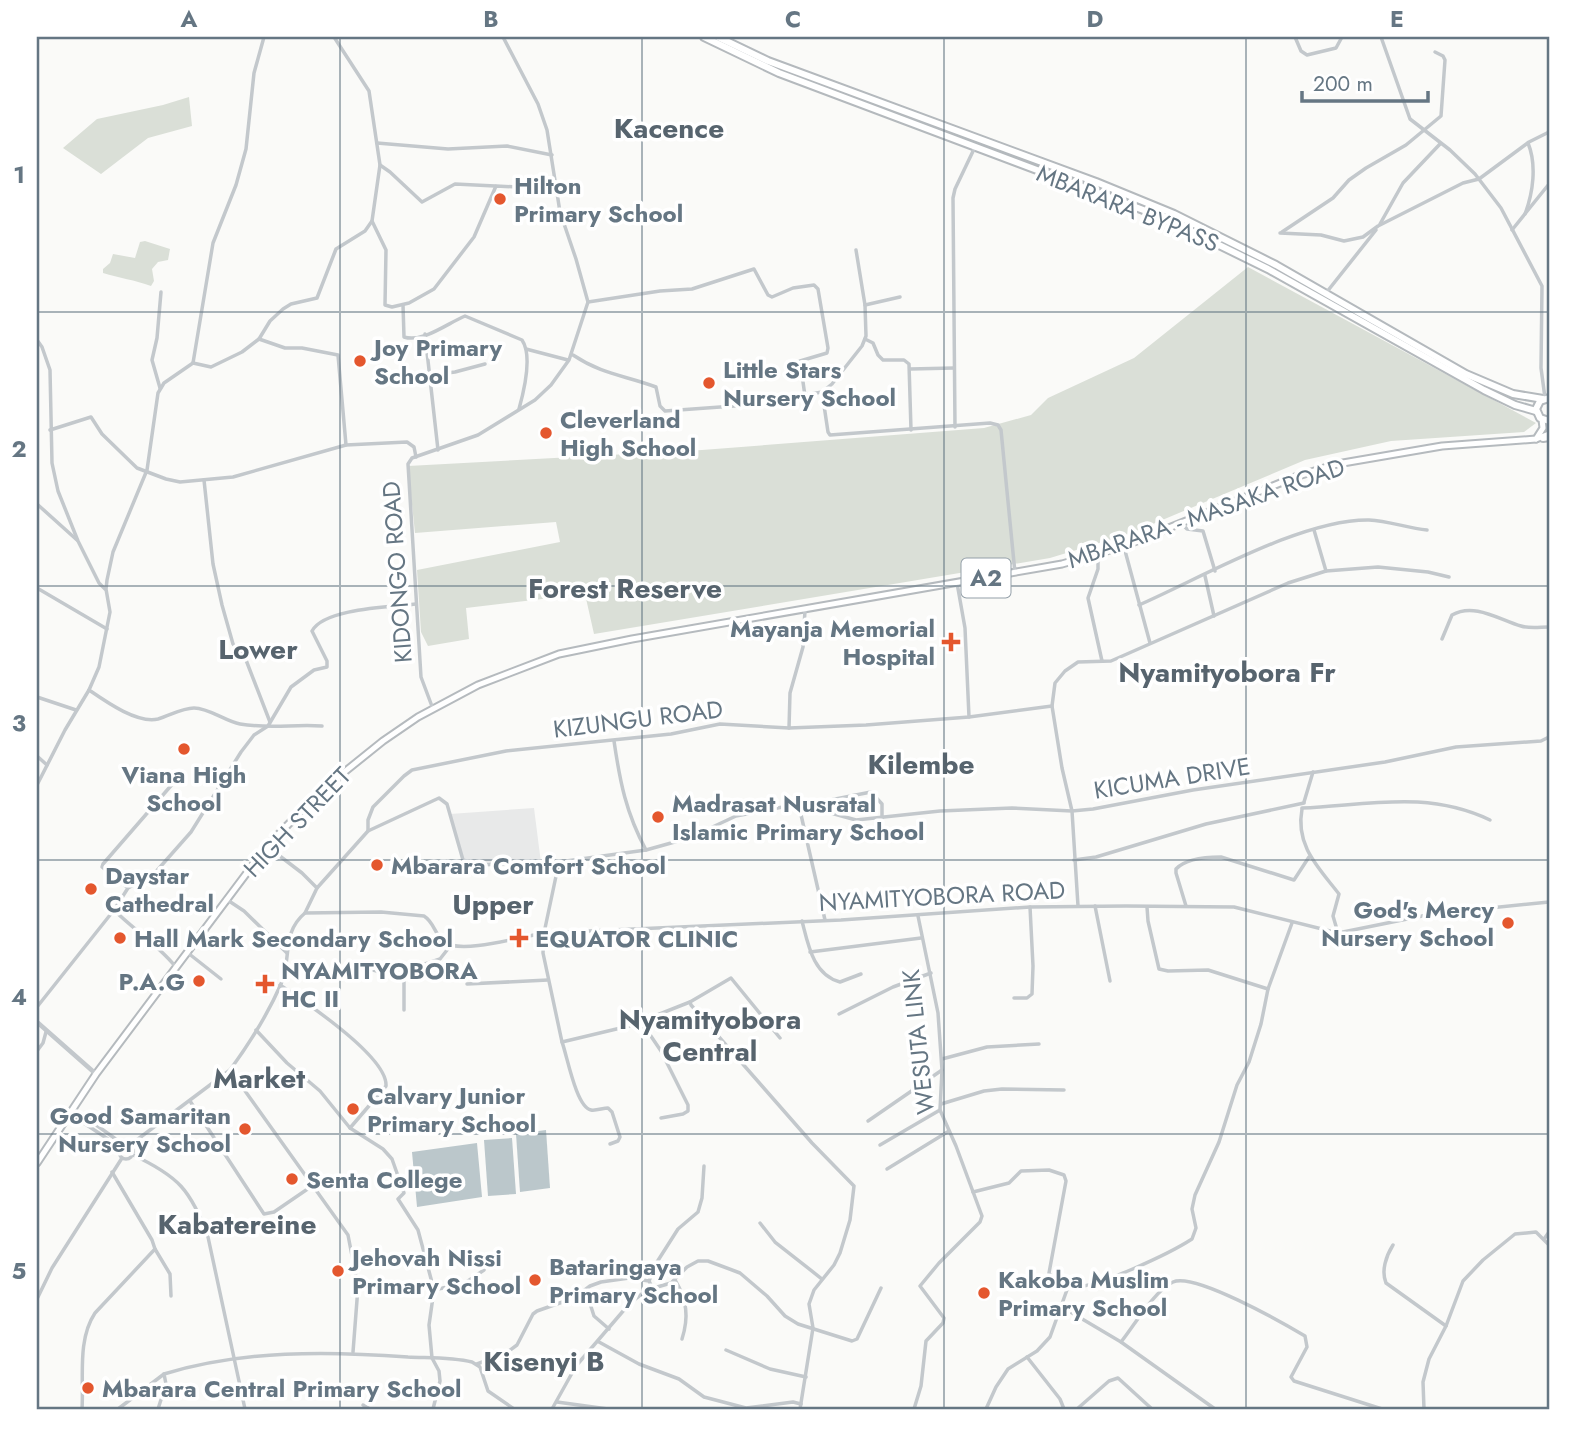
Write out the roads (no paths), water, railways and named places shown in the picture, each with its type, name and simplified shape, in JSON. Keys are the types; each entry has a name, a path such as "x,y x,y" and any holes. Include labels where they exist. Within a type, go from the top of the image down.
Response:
{"highway":[{"name":"MBARARA BYPASS","path":"704,37 779,73 1133,206 1219,244 1484,390 1515,405 1536,411"},
{"name":"MBARARA BYPASS","path":"718,37 768,61 1096,182 1174,214 1276,265 1484,383 1513,394 1545,398"},
{"path":"1536,411 1537,404 1545,398"},
{"name":"A2","path":"1536,411 1546,420"}],"main road":[{"name":"MBARARA - MASAKA ROAD","path":"433,709 478,685 559,654 1015,573 1098,554 1295,477 1337,464 1442,446 1544,437 1546,420"},
{"name":"HIGH STREET","path":"37,1163 96,1074 267,846 322,790 354,763 433,709"}],"street":[{"path":"160,388 193,363 213,243 236,185 246,149 254,73 264,37"},
{"path":"193,363 206,367 214,366 242,352 259,339 270,321 283,309 291,304 317,298 336,249 365,231 372,221 380,165 369,90 334,37"},
{"path":"503,37 538,104 552,155 560,212 588,302 692,289 754,269 772,298 793,288 814,285 818,289 828,348 827,353 800,361 805,396"},
{"path":"1295,37 1301,51 1307,55 1336,48 1342,37"},
{"path":"1381,37 1406,113 1479,179 1501,208 1543,291 1541,358 1545,398"},
{"path":"1435,52 1445,60 1441,116 1406,145 1349,180 1333,198 1280,233 1321,235 1344,241 1363,237 1378,226 1463,183 1479,179 1549,132"},
{"path":"377,143 448,149 507,146 552,155"},
{"path":"1325,294 1378,226 1403,183 1440,143"},
{"path":"1525,214 1531,200 1534,163 1528,144"},
{"path":"955,427 954,192 975,147"},
{"path":"380,165 422,202 454,184 556,189"},
{"path":"1512,230 1549,184"},
{"path":"372,221 386,250 386,306 403,304 429,293 468,246 496,186"},
{"path":"572,355 608,374 656,387 660,406 665,411 748,405 822,393 832,384 865,339 865,305 856,250"},
{"path":"37,785 99,667 110,612 106,589 113,552 147,470 160,388 152,360 161,292"},
{"path":"865,305 900,297"},
{"name":"KIDONGO ROAD","path":"433,709 421,677 407,466 416,457 478,435 535,400 551,385 572,355 588,302"},
{"path":"403,304 404,337 410,339 465,316 522,340 526,349 526,384 519,409"},
{"path":"425,334 438,450"},
{"path":"259,339 277,346 338,355 346,444"},
{"path":"865,339 873,343 883,360 906,360 910,369 911,430"},
{"path":"37,341 42,347 50,370 52,463 58,491 78,541 99,583 106,589"},
{"path":"526,349 569,360"},
{"path":"431,375 485,364"},
{"path":"910,369 954,369"},
{"path":"822,393 829,435 995,424 1001,430 1015,573"},
{"path":"50,430 91,418 102,434 137,468 180,482 233,477 346,444 407,442 414,447 416,457"},
{"path":"204,480 213,564 222,605 233,643 246,660 269,724"},
{"path":"37,504 78,541"},
{"path":"1139,606 1249,554 1314,530 1366,520 1427,530"},
{"path":"1181,523 1189,529 1203,531 1215,570"},
{"path":"1314,530 1326,571"},
{"path":"1124,546 1150,643"},
{"path":"1098,554 1098,569 1088,598 1102,662"},
{"path":"1078,906 1072,810 1052,706 1055,683 1065,671 1078,662 1111,661 1288,583 1326,571 1377,567 1449,577"},
{"path":"1205,576 1214,616"},
{"path":"957,583 965,628 969,717"},
{"path":"37,588 107,629"},
{"path":"37,1007 114,910 128,888 159,869 191,832 254,735 269,724 290,687 314,670 327,667 327,661 312,631 314,627 338,614 416,604"},
{"path":"789,728 790,693 803,647 804,609"},
{"path":"1442,639 1452,615 1466,610 1485,613 1525,627 1549,627"},
{"path":"89,690 111,705 142,719 154,720 198,708 225,720 243,724 322,726"},
{"path":"37,697 76,710"},
{"name":"KIZUNGU ROAD","path":"130,1145 230,1070 256,1030 280,985 286,970 291,928 304,914 317,888 368,831 368,820 373,807 412,771 506,751 671,734 720,724 789,728 969,717 1052,706"},
{"name":"KICUMA DRIVE","path":"799,806 856,820 940,811 1027,807 1072,810 1123,805 1193,790 1385,762 1456,747 1529,742 1549,737"},
{"path":"614,741 627,811 646,850"},
{"path":"37,756 47,765"},
{"path":"1314,772 1302,808 1301,831 1309,857 1339,894 1333,916 1338,933 1432,914 1549,902"},
{"path":"128,888 102,867 103,864 182,774"},
{"path":"368,831 439,798 447,804 463,860 479,864 559,862 646,850 688,838 736,816 871,792 882,804 882,818"},
{"path":"1302,808 1404,801 1460,807 1490,820"},
{"path":"1074,860 1096,857 1206,824 1304,803"},
{"path":"799,806 825,920"},
{"path":"267,846 317,888"},
{"path":"1186,906 1176,873 1180,864 1222,857 1294,880 1309,857"},
{"path":"559,862 544,933 543,953 548,981 572,1079 583,1105 592,1110 608,1108 612,1112 620,1138 610,1144"},
{"path":"226,898 244,911 287,953"},
{"name":"NYAMITYOBORA ROAD","path":"451,945 482,945 544,933 1078,906 1234,907 1338,933"},
{"path":"1095,906 1110,981"},
{"path":"1014,998 1027,998 1032,994 1030,907"},
{"path":"1147,907 1159,969 1209,970 1268,989"},
{"path":"114,910 158,947 175,966"},
{"path":"304,914 381,912 428,918 443,941 451,945 440,959 404,971 404,1010"},
{"name":"WESUTA LINK","path":"914,1409 921,1386 926,1342 943,1323 944,1318 920,1286 932,1270 980,1222 982,1216 940,1110 942,1059 937,1006 918,916"},
{"path":"802,921 810,952 821,970 836,981 861,975"},
{"path":"973,1192 1009,1183 1021,1171 1049,1170 1064,1175 1066,1181 1049,1273 1052,1278 1068,1287 1088,1286 1109,1278 1177,1247 1195,1235 1192,1204 1219,1142 1242,1073 1249,1062 1268,989 1292,923"},
{"path":"810,952 921,938"},
{"path":"186,951 221,979"},
{"path":"351,966 358,970 373,970 403,978"},
{"path":"839,1014 893,987 931,973"},
{"path":"562,1042 610,1031 690,1002 731,978 780,1038"},
{"path":"467,984 548,981"},
{"path":"280,985 346,1032 384,1074 386,1086 350,1128"},
{"path":"599,1341 639,1364 679,1379 704,1397 746,1408 793,1402 801,1407 813,1328 809,1304 822,1279 834,1265 843,1245 850,1220 854,1186 724,1044 690,1002"},
{"path":"640,1020 661,1051 688,1105 688,1111 683,1114 661,1118"},
{"path":"37,1022 96,1074"},
{"path":"256,1030 287,1063 320,1091 350,1128 383,1149 391,1158 404,1193 398,1199 418,1230 434,1290 429,1325 432,1358 440,1375 433,1409"},
{"path":"37,1051 46,1032"},
{"path":"942,1059 987,1047 1039,1044"},
{"path":"230,1070 342,1225 351,1242 357,1273 358,1300 353,1352"},
{"path":"868,1121 942,1070"},
{"path":"941,1104 993,1090 1064,1090"},
{"path":"190,1101 264,1214 274,1212 312,1186"},
{"path":"880,1145 940,1110"},
{"path":"70,1111 124,1145 130,1145 133,1155"},
{"path":"70,1111 111,1141 122,1158"},
{"path":"887,1169 949,1131"},
{"path":"119,1150 124,1145"},
{"path":"122,1158 128,1159 133,1155"},
{"path":"133,1155 175,1178 201,1219 208,1237 244,1409"},
{"path":"37,1299 52,1268 122,1158"},
{"path":"652,1288 649,1281 657,1262 678,1229 698,1212 702,1198 704,1166"},
{"path":"112,1172 170,1275 171,1296"},
{"path":"760,1223 775,1242 822,1279"},
{"path":"1424,1409 1423,1382 1429,1359 1446,1326 1463,1281 1515,1234 1536,1232 1549,1245"},
{"path":"1544,1239 1549,1232"},
{"path":"1393,1245 1386,1259 1386,1283 1446,1326"},
{"path":"82,1409 84,1342 89,1323 95,1313 156,1249"},
{"path":"552,1409 576,1366 630,1303 652,1288 675,1280 687,1267 698,1261 723,1266 744,1275 790,1320 804,1327 855,1341 881,1287"},
{"path":"434,1290 465,1283 484,1270"},
{"path":"477,1364 506,1353 517,1345 537,1311 574,1298 601,1282 635,1278 649,1281"},
{"path":"675,1280 686,1305 686,1323 682,1339"},
{"path":"1121,1342 1151,1302 1169,1284 1180,1280 1192,1281 1305,1336 1307,1347 1291,1377 1294,1381 1382,1409"},
{"path":"986,1409 1008,1370 1046,1343 1068,1287"},
{"path":"586,1290 594,1316 609,1329"},
{"path":"1062,1307 1121,1342 1215,1409"},
{"path":"726,1349 770,1369 806,1377"},
{"path":"118,1409 164,1374 235,1357 353,1352 465,1360 477,1364 482,1370 488,1391 514,1409"},
{"path":"1027,1357 1060,1399 1064,1409"},
{"path":"158,1409 166,1384 164,1374"},
{"path":"1077,1409 1109,1381 1118,1378 1152,1409"},
{"path":"557,1402 608,1409"},
{"path":"726,1409 728,1403"},
{"path":"363,1405 370,1409"}],"place":[{"name":"Hilton Primary School","path":"500,199"},
{"name":"Joy Primary School","path":"360,361"},
{"name":"Little Stars Nursery School","path":"709,383"},
{"name":"Cleverland High School","path":"546,433"},
{"name":"Mayanja Memorial Hospital","path":"951,642"},
{"name":"Viana High School","path":"184,749"},
{"name":"Madrasat Nusratal Islamic Primary School","path":"658,817"},
{"name":"Mbarara Comfort School","path":"377,865"},
{"name":"Daystar Cathedral","path":"91,889"},
{"name":"God's Mercy Nursery School","path":"1508,923"},
{"name":"Hall Mark Secondary School","path":"120,938"},
{"name":"EQUATOR CLINIC","path":"519,938"},
{"name":"P.A.G","path":"199,981"},
{"name":"NYAMITYOBORA HC II","path":"265,984"},
{"name":"Calvary Junior Primary School","path":"353,1109"},
{"name":"Good Samaritan Nursery School","path":"245,1129"},
{"name":"Senta College","path":"292,1179"},
{"name":"Jehovah Nissi Primary School","path":"338,1271"},
{"name":"Bataringaya Primary School","path":"535,1280"},
{"name":"Kakoba Muslim Primary School","path":"984,1293"},
{"name":"Mbarara Central Primary School","path":"88,1388"}],"district":[{"name":"Kacence","path":"669,128"},
{"name":"Forest Reserve","path":"625,588"},
{"name":"Lower","path":"258,649"},
{"name":"Nyamityobora Fr","path":"1227,672"},
{"name":"Kilembe","path":"921,764"},
{"name":"Upper","path":"493,904"},
{"name":"Nyamityobora Central","path":"710,1035"},
{"name":"Market","path":"259,1078"},
{"name":"Kabatereine","path":"237,1224"},
{"name":"Kisenyi B","path":"544,1361"}]}
